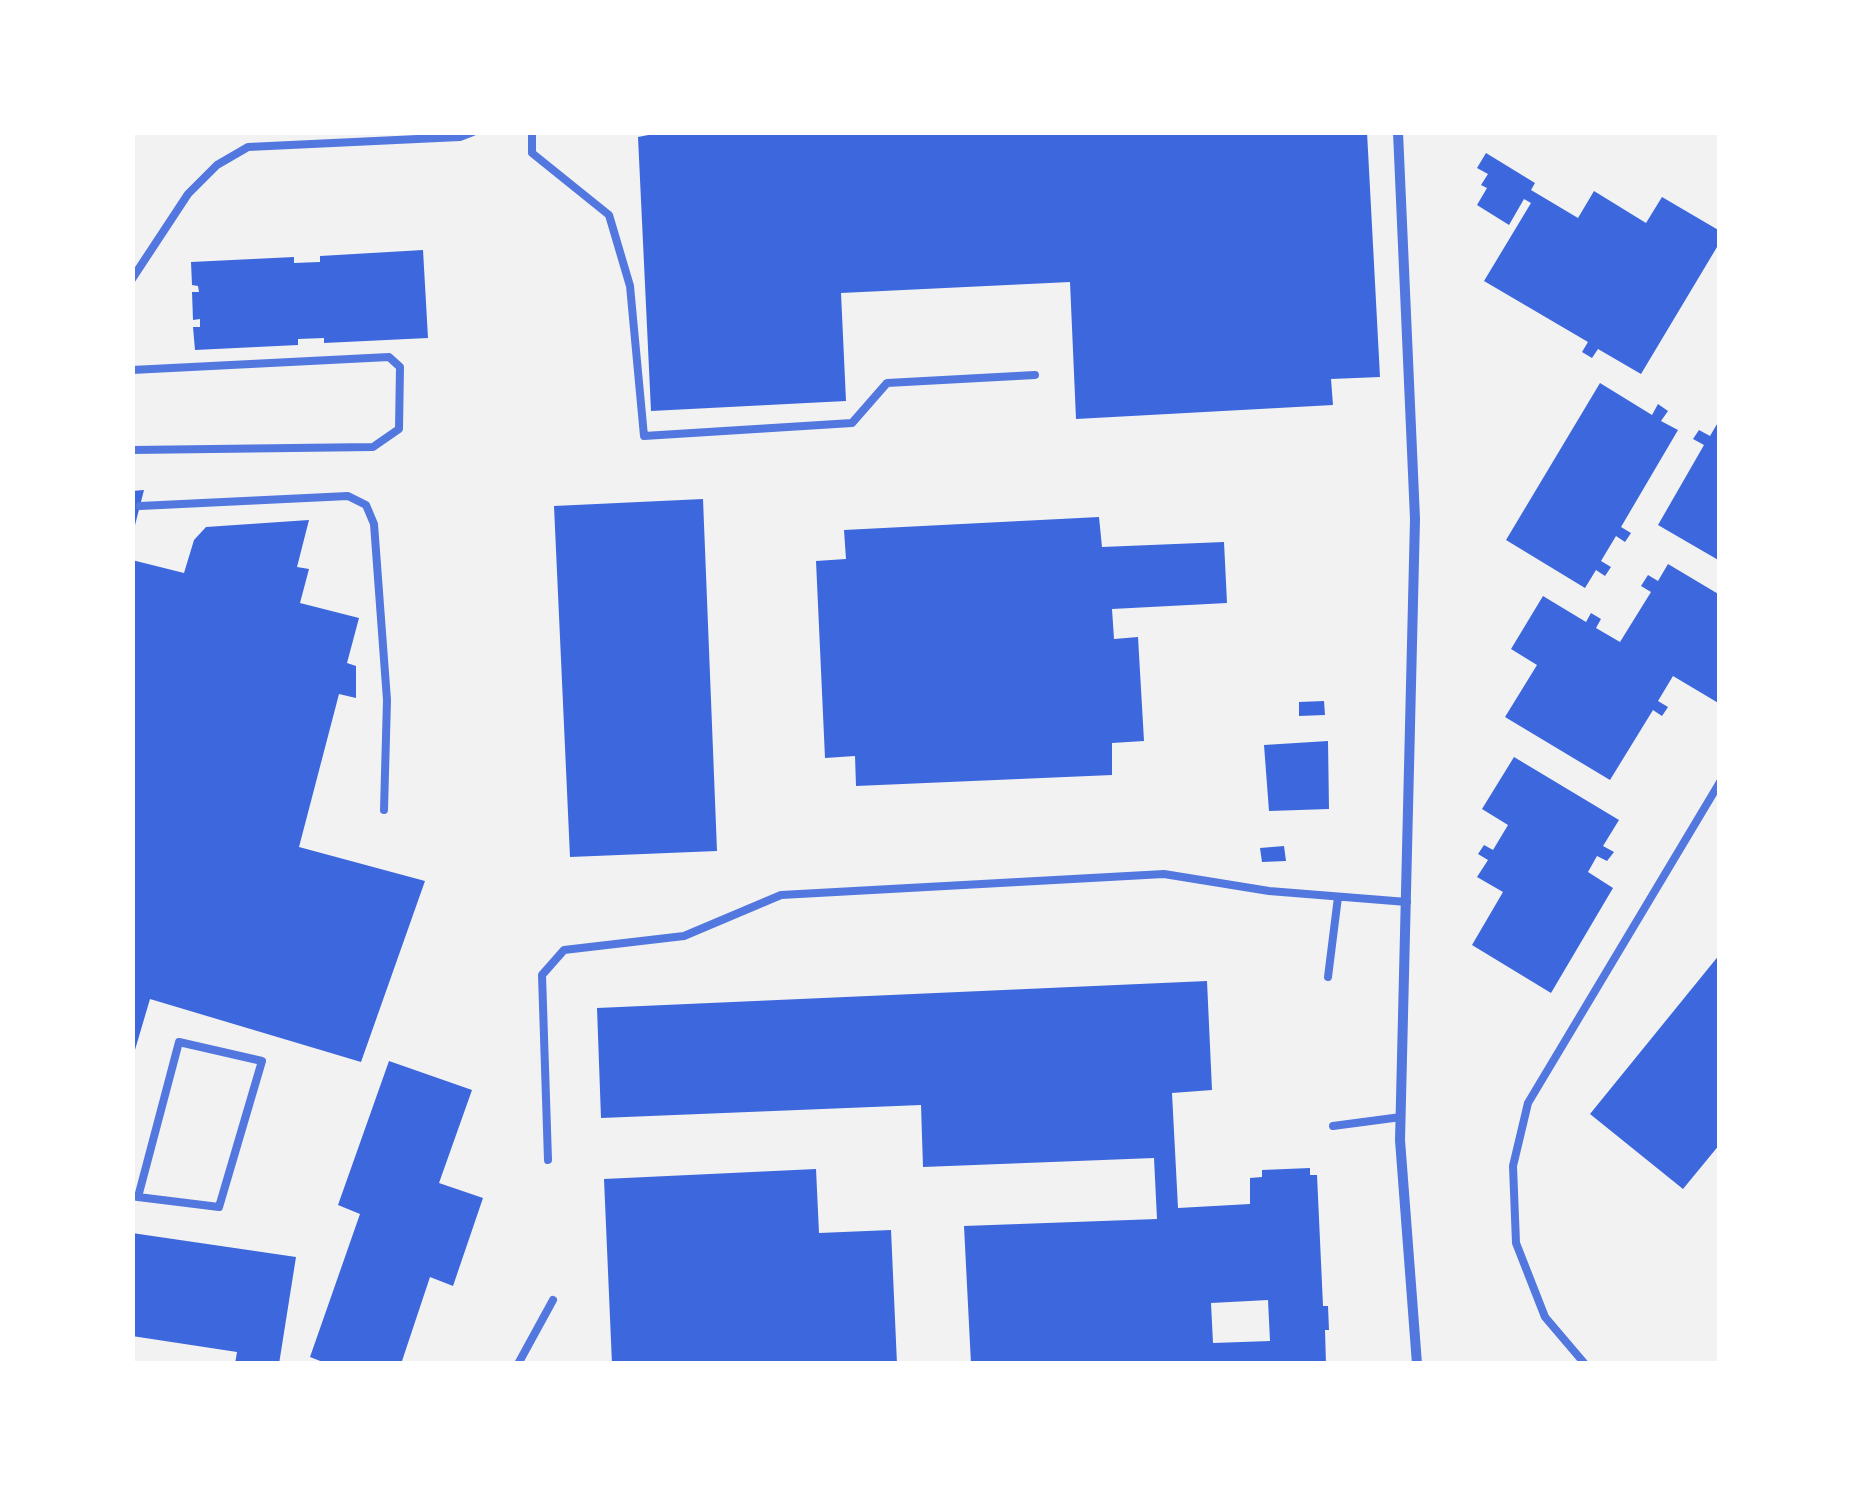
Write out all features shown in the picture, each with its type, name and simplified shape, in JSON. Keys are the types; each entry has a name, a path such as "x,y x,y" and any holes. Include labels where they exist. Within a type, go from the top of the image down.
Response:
{"street":[{"path":"1398,132 1415,519 1401,1117 1417,1364"}],"lane":[{"path":"132,280 188,194 217,165 248,148 460,137 473,132"},
{"path":"532,132 532,154 609,214 630,286 644,436 852,424 887,383 1034,375"},
{"path":"132,370 389,357 400,367 399,429 373,447 132,450"},
{"path":"140,506 348,496 366,505 374,524 387,700 384,810"},
{"path":"1584,1364 1544,1318 1516,1243 1512,1166 1528,1103 1720,782"},
{"path":"548,1160 542,975 564,950 684,936 782,895 1164,874 1407,902"},
{"path":"1328,977 1338,897"},
{"path":"180,1042 262,1061 219,1207 135,1197 180,1042"},
{"path":"1333,1126 1401,1117"},
{"path":"518,1364 553,1300"}],"building":[{"path":"664,132 1367,132 1380,377 1331,379 1333,405 1076,419 1070,282 841,293 846,401 651,411 638,137"},
{"path":"1486,153 1535,183 1531,190 1578,218 1594,191 1646,223 1662,197 1720,231 1720,242 1641,374 1598,349 1592,358 1582,352 1588,342 1484,281 1531,203 1524,199 1509,225 1477,205 1487,188 1481,185 1488,174 1477,168"},
{"path":"423,250 428,338 324,343 324,338 298,339 298,345 195,350 193,327 200,327 200,319 193,320 192,292 199,292 198,286 192,285 191,262 294,257 294,263 320,262 320,256"},
{"path":"1600,383 1652,415 1658,404 1668,411 1661,421 1678,430 1621,527 1631,533 1625,542 1616,536 1601,561 1611,567 1605,576 1596,570 1585,588 1506,540"},
{"path":"1720,419 1720,561 1658,525 1704,445 1693,439 1699,430 1710,436"},
{"path":"144,490 134,529 132,491"},
{"path":"703,499 717,851 570,857 554,506"},
{"path":"1099,517 1102,547 1224,542 1227,603 1112,609 1114,639 1138,637 1144,741 1112,743 1112,775 856,786 855,756 825,758 816,561 846,559 844,530"},
{"path":"309,520 297,567 309,569 300,603 359,618 347,663 356,666 356,698 339,694 299,847 425,881 361,1062 150,999 132,1060 132,560 184,573 194,540 206,527"},
{"path":"1668,564 1720,595 1720,704 1673,676 1658,701 1668,707 1662,716 1653,710 1610,780 1505,717 1537,665 1511,649 1543,596 1586,622 1591,613 1601,619 1596,628 1620,642 1651,592 1641,586 1648,575 1658,581"},
{"path":"1324,701 1325,715 1299,716 1299,702"},
{"path":"1328,741 1329,809 1269,811 1264,745"},
{"path":"1514,757 1619,820 1603,846 1614,852 1607,861 1597,856 1588,872 1613,888 1551,993 1472,945 1503,892 1477,877 1488,860 1478,854 1484,845 1493,850 1508,825 1482,809"},
{"path":"1284,846 1286,861 1262,862 1260,848"},
{"path":"1720,954 1720,1144 1683,1189 1590,1114"},
{"path":"1207,981 1212,1090 1172,1093 1178,1208 1250,1204 1250,1178 1262,1177 1262,1170 1310,1168 1310,1175 1317,1175 1323,1306 1328,1306 1326,1364 971,1364 964,1226 1157,1219 1154,1158 923,1167 921,1105 601,1118 597,1008","holes":["1268,1300 1270,1341 1213,1343 1211,1303"]},
{"path":"389,1061 472,1090 439,1183 483,1198 453,1286 430,1277 401,1364 328,1364 310,1357 360,1214 338,1205"},
{"path":"816,1169 819,1233 891,1230 897,1364 612,1364 604,1179"},
{"path":"132,1233 296,1257 279,1364 235,1364 237,1352 132,1336"}]}
